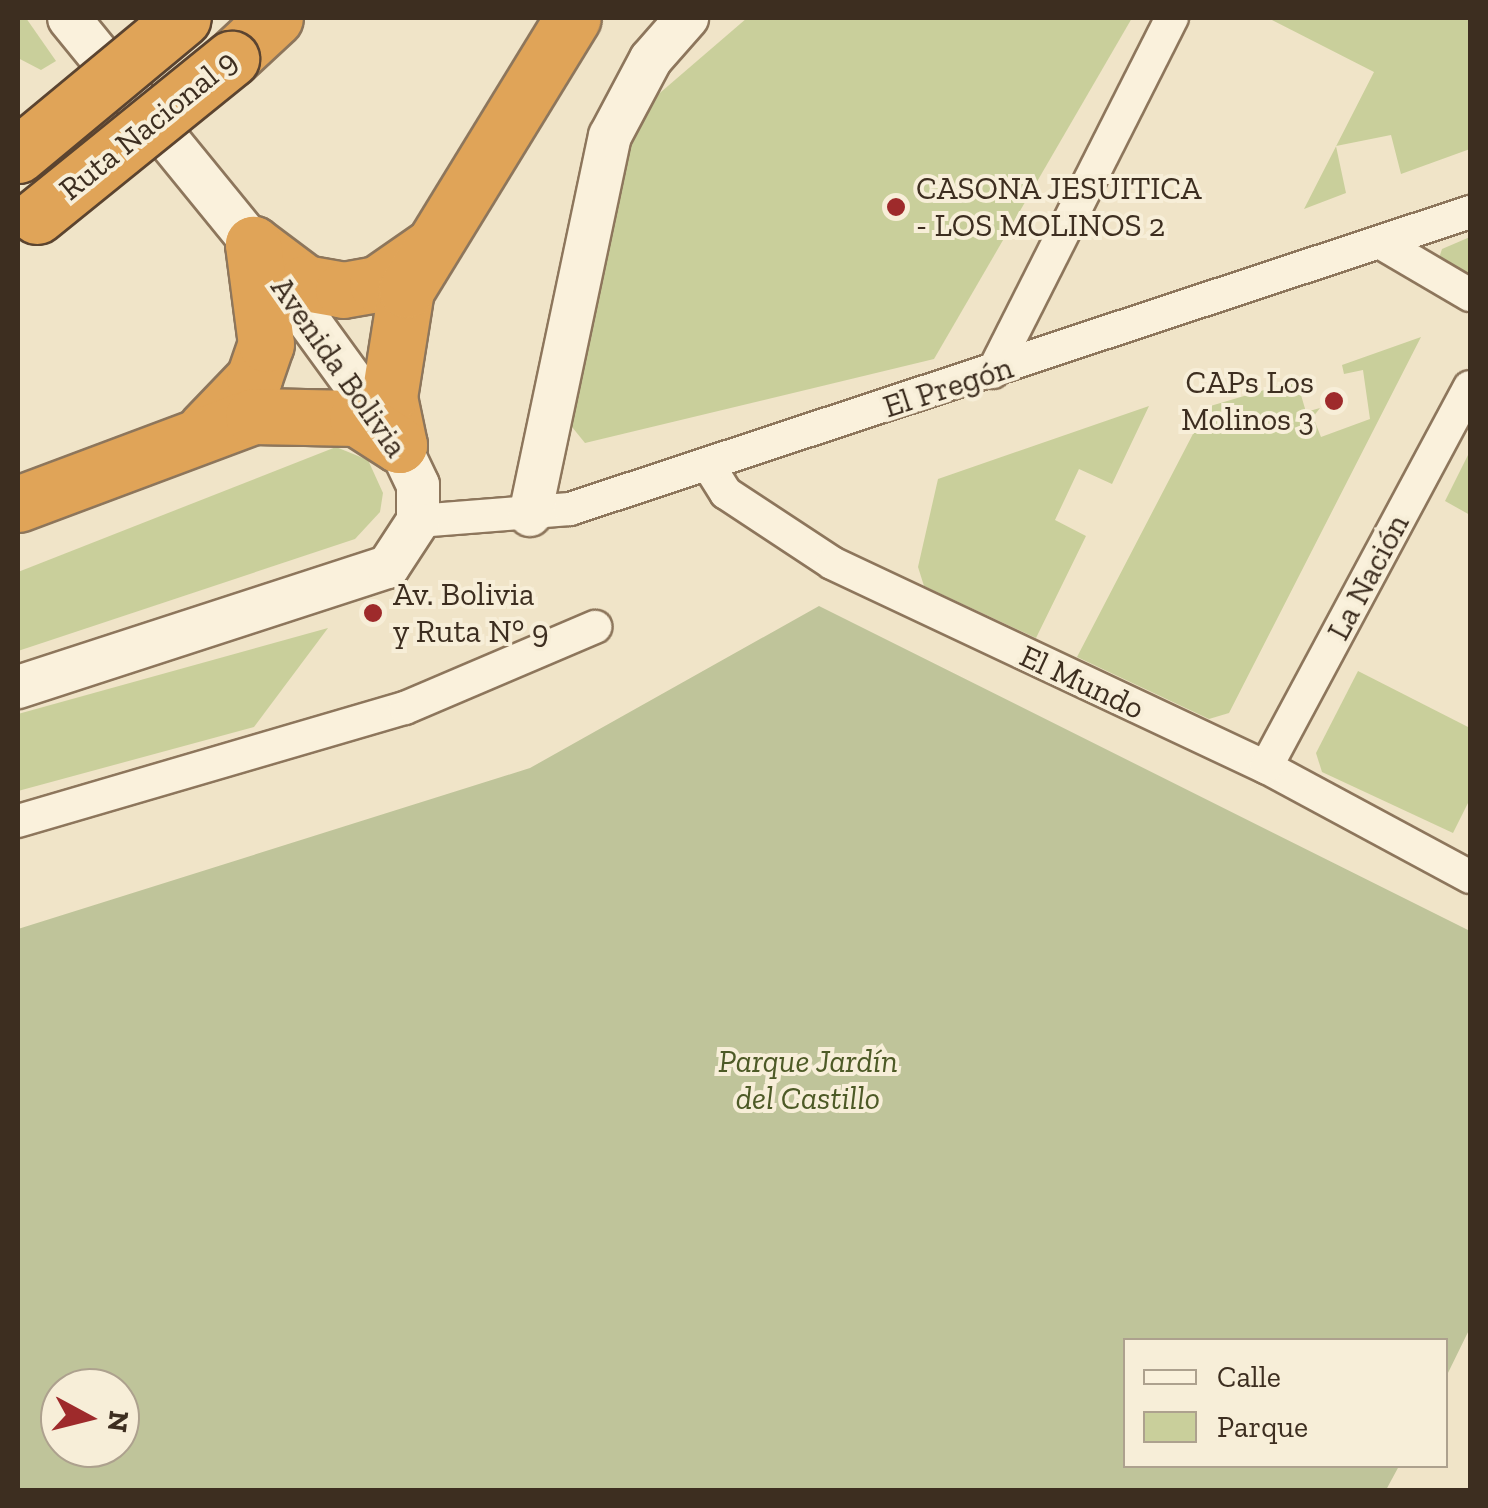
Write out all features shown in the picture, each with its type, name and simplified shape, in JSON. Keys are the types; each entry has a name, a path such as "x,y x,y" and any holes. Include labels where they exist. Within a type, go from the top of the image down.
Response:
{"highway":[{"name":"Ruta Nacional 9","path":"18,155 183,18"},
{"name":"Ruta Nacional 9","path":"27,222 230,59 274,18"},
{"path":"398,445 392,348 406,290 573,18"},
{"path":"253,244 305,284 343,290 377,284 433,244"},
{"path":"186,443 233,407 266,344 253,244"},
{"path":"18,504 186,443 294,411 357,418 398,445"}],"street":[{"name":"Avenida Bolivia","path":"69,18 253,244 398,445 418,485 418,521"},
{"path":"530,515 610,136 651,58 687,18"},
{"path":"993,372 1172,18"},
{"name":"El Pregón","path":"418,521 530,515 709,466 1470,212"},
{"path":"1383,244 1470,295"},
{"name":"La Nación","path":"1266,767 1470,388"},
{"name":"El Mundo","path":"709,466 726,493 832,562 1266,767 1470,878"},
{"path":"18,687 388,566 418,521"},
{"path":"18,821 406,708 595,627"}],"green space":[{"path":"18,18 26,18 56,61 41,70 18,58"},
{"path":"747,18 1132,18 934,359 585,443 572,427 572,391 613,195 635,136 654,98"},
{"path":"1268,18 1470,18 1470,149 1401,174 1391,135 1336,146 1374,72"},
{"path":"1336,146 1346,193 1304,209"},
{"path":"1470,237 1470,275 1439,258 1442,249"},
{"path":"1421,337 1229,713 1209,719 1077,657 1207,407 1311,376 1315,389 1301,395 1306,412 1320,408 1313,417 1321,437 1370,419 1363,370 1344,374 1342,365"},
{"path":"1149,406 1112,484 1079,469 1055,520 1086,536 1036,638 924,586 918,567 938,479"},
{"path":"336,447 368,460 383,493 380,512 355,539 18,651 18,572"},
{"path":"1470,451 1470,515 1445,501"},
{"name":"Parque Jardín del Castillo","path":"819,606 1470,931 1470,1328 1448,1373 1448,1338 1123,1338 1123,1468 1398,1468 1386,1490 18,1490 18,929 530,768"},
{"path":"328,628 254,727 18,791 18,714"},
{"path":"1358,671 1470,728 1470,799 1453,833 1322,772 1316,753"}],"place":[{"name":"CASONA JESUITICA - LOS MOLINOS 2","path":"896,207"},
{"name":"CAPs Los Molinos 3","path":"1334,401"},
{"name":"Av. Bolivia y Ruta N° 9","path":"373,613"}]}
